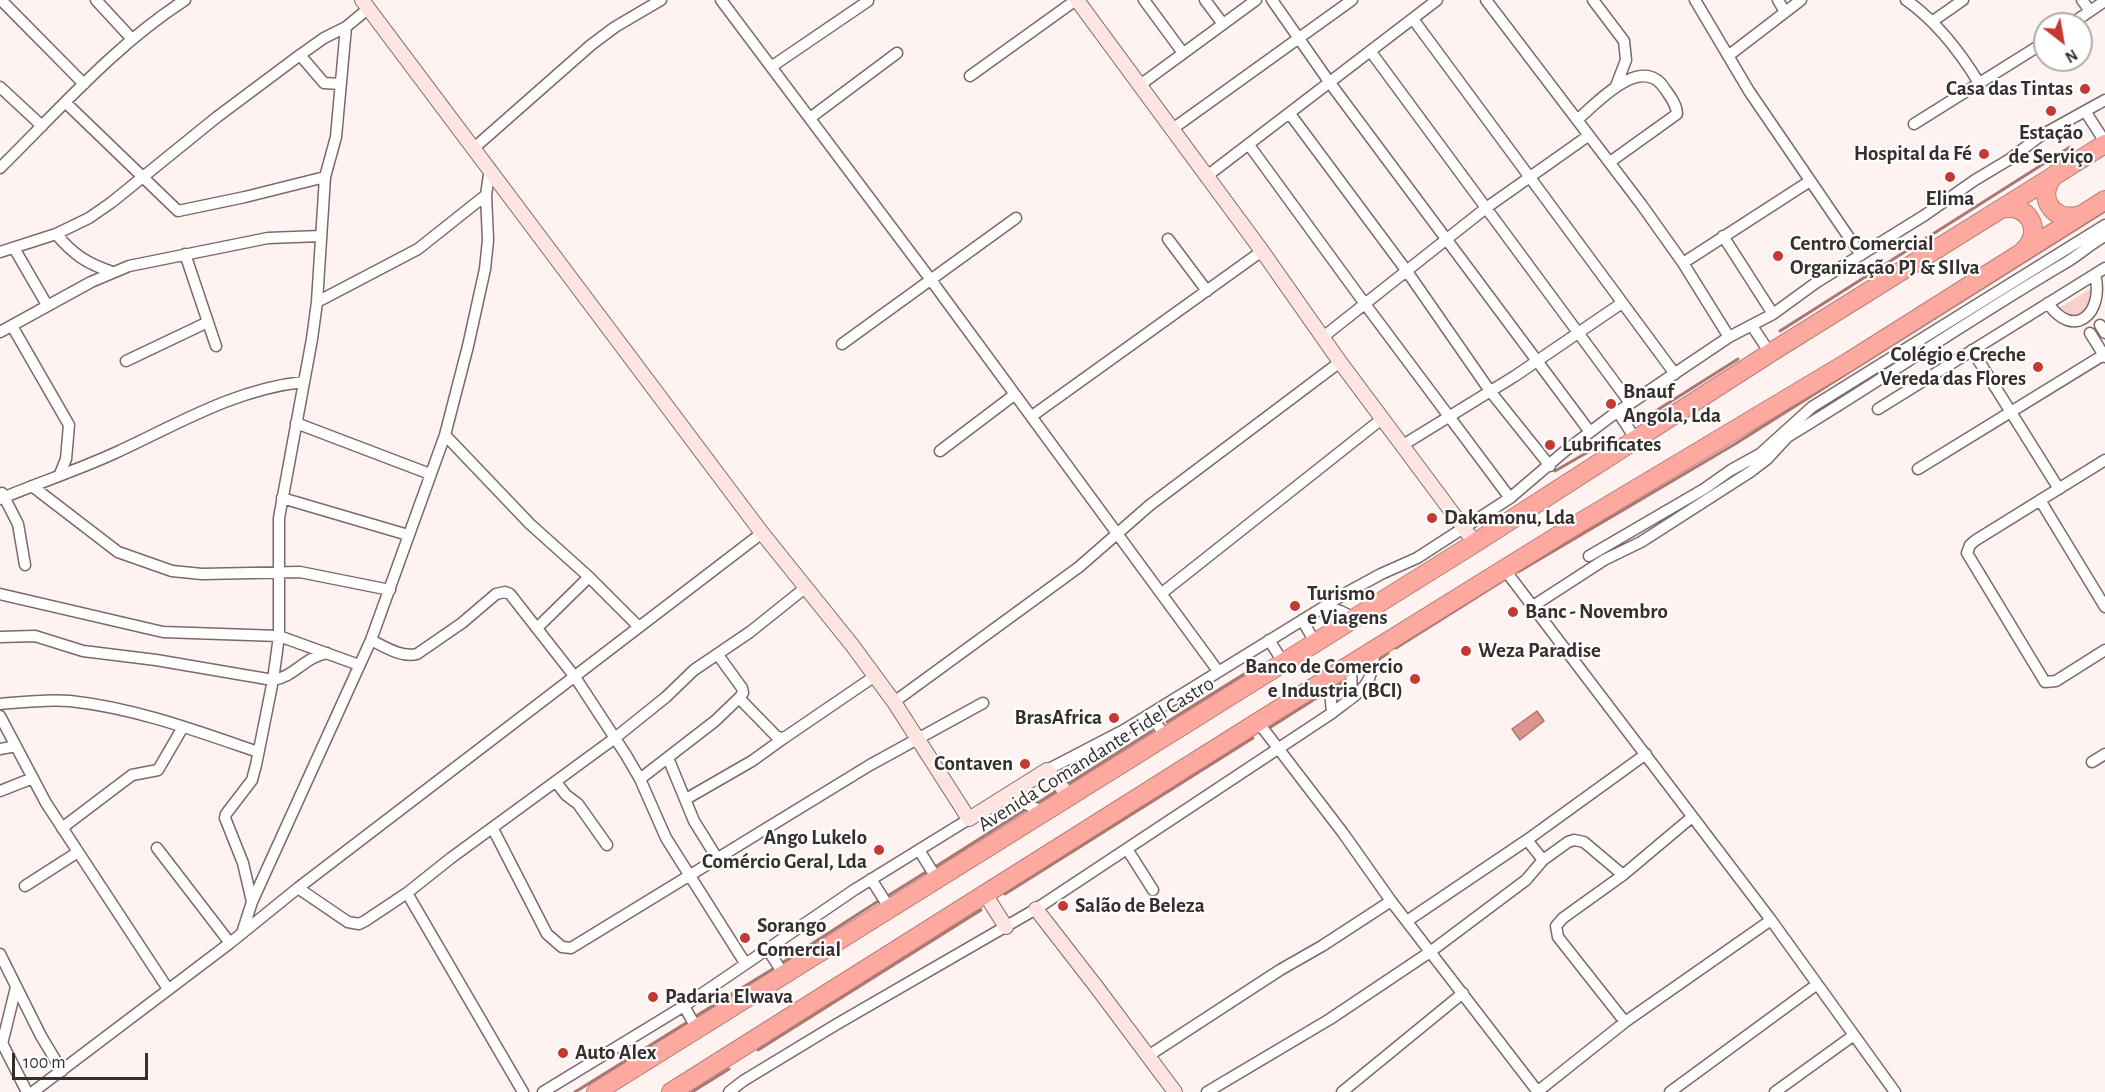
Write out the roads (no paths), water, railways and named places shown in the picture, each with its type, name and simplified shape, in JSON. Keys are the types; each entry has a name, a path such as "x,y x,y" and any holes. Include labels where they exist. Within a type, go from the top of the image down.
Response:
{"highway":[{"name":"Avenida Comandante Fidel Castro","path":"596,1092 1353,619 1470,535 1636,440 1770,353 2105,143"},
{"path":"2058,172 2047,188 2046,195 2050,206 2055,212 2065,217 2084,214"},
{"path":"671,1092 1258,722 1850,361 2105,200"},
{"path":"1998,210 2013,207 2021,210 2030,219 2033,235 2023,251"}],"street":[{"path":"1,0 84,84"},
{"path":"96,0 132,39"},
{"path":"474,148 591,45 615,27 661,0"},
{"path":"721,0 932,280 1218,671"},
{"path":"771,66 868,0"},
{"path":"970,76 1076,0 1262,251 1340,362 1470,535"},
{"path":"1144,0 1183,53"},
{"path":"1205,0 1223,24"},
{"path":"1140,85 1256,0"},
{"path":"1272,0 1330,83 1590,432"},
{"path":"1171,130 1352,0"},
{"path":"1207,176 1437,0"},
{"path":"1486,0 1610,162 1683,263 1729,337"},
{"path":"1593,0 1624,41 1626,60 1616,86"},
{"path":"1695,0 1728,56 1861,255"},
{"path":"1778,0 1785,12"},
{"path":"1728,56 1801,0"},
{"path":"1906,0 1933,21 1964,60 1978,83"},
{"path":"1933,21 1963,0"},
{"path":"2082,0 2090,11 2105,1"},
{"path":"0,168 132,39 182,1"},
{"path":"0,252 57,234 89,218 199,130 324,38 346,27 365,4 762,533 875,676 969,819"},
{"path":"1413,19 1528,178 1675,374"},
{"path":"252,902 243,863 225,818 252,780 273,680 279,636 279,518 317,302 325,177 336,137 346,27"},
{"path":"1914,124 2033,49"},
{"path":"1371,52 1630,403"},
{"path":"810,118 897,53"},
{"path":"300,55 324,83 341,84"},
{"path":"1577,120 1616,86 1634,78 1656,78 1664,87 1678,111 1674,117 1610,162"},
{"path":"0,87 42,126"},
{"path":"543,1092 684,1006 871,879 1047,770 1124,730 1381,574 1470,535 1565,451 1630,403 1729,337 1773,314 1817,282 2010,159 2040,136 2105,100"},
{"path":"66,103 178,211 245,198 325,177"},
{"path":"2085,111 2105,143"},
{"path":"1290,114 1406,270 1490,391 1550,466"},
{"path":"1323,337 1486,208 1588,136"},
{"path":"1249,145 1510,498"},
{"path":"242,933 252,902 371,640 445,435 485,269 488,240 486,195 490,168"},
{"path":"1683,263 1810,181"},
{"path":"317,302 418,249 486,195"},
{"path":"842,344 1016,218"},
{"path":"1589,556 1647,524 1760,454 1812,407 2105,225"},
{"path":"57,234 80,258 112,273"},
{"path":"0,332 47,305 112,273 140,263 268,238 321,236"},
{"path":"1723,236 1773,314"},
{"path":"1789,436 2105,236"},
{"path":"1167,239 1207,291"},
{"path":"14,248 47,305"},
{"path":"1032,416 1262,251"},
{"path":"185,254 216,346"},
{"path":"1878,409 2105,268"},
{"path":"2048,303 2064,320 2086,326 2099,322 2102,292 2095,274"},
{"path":"1403,445 1515,376 1622,303"},
{"path":"126,361 208,322"},
{"path":"12,326 69,425 66,459 60,474"},
{"path":"1752,326 1770,353"},
{"path":"1918,469 2104,355 2086,326"},
{"path":"1972,350 2059,489"},
{"path":"894,702 1078,567 1150,505 1340,362"},
{"path":"25,565 18,524 2,495 32,486 114,453 248,393 276,385 303,382"},
{"path":"940,451 1014,395"},
{"path":"1533,606 1604,560 1641,542 1767,459 1812,407"},
{"path":"1618,412 1636,440"},
{"path":"1161,593 1383,418"},
{"path":"296,423 430,474"},
{"path":"445,435 530,524 589,577 639,627"},
{"path":"2105,460 1976,540 1968,548 1967,555 2045,682 2056,681 2105,650"},
{"path":"32,486 118,552 172,571 202,574 312,573 390,590"},
{"path":"282,498 408,535"},
{"path":"2040,500 2105,606"},
{"path":"33,1092 762,533"},
{"path":"1505,570 1771,920 1893,1091"},
{"path":"537,628 589,577"},
{"path":"298,888 353,924 365,921 407,893 442,864 615,738 666,697 694,670 718,655 805,588"},
{"path":"371,640 401,654 410,656 417,654 462,623 496,594 505,592 510,594 575,677 615,738 640,779 666,838 691,874 745,963"},
{"path":"0,594 163,632 279,636 359,665"},
{"path":"1316,612 1334,609 1346,613 1353,619"},
{"path":"1302,620 1315,642"},
{"path":"0,638 35,636 83,651 156,660 273,680 287,675 309,659 328,653"},
{"path":"1269,640 1283,662"},
{"path":"729,1092 743,1081 837,1024 1036,909 1213,794 1277,748 1332,713 1352,698 1371,678 1374,651"},
{"path":"640,779 715,721 740,698 743,693 742,688 718,655"},
{"path":"1351,665 1352,698"},
{"path":"686,800 752,761 875,676"},
{"path":"1329,678 1332,713"},
{"path":"740,698 777,737 784,738"},
{"path":"0,704 68,701 143,714 258,752"},
{"path":"493,829 547,934 555,943 567,949 579,945 870,765 983,703"},
{"path":"1150,714 1165,736"},
{"path":"0,716 46,803 168,989"},
{"path":"1258,722 1537,1092 1625,1022 1771,920"},
{"path":"63,828 132,775 158,770 183,727"},
{"path":"0,749 16,746"},
{"path":"1407,921 1527,840 1646,754"},
{"path":"2092,762 2105,754"},
{"path":"668,758 694,821 717,858"},
{"path":"1047,770 1070,797"},
{"path":"0,791 33,778"},
{"path":"555,782 578,804 607,845"},
{"path":"1006,796 1045,812"},
{"path":"1625,1022 1558,937 1557,926 1563,918 1623,875 1692,817"},
{"path":"1527,840 1543,860"},
{"path":"1208,1092 1330,1019 1430,952 1526,880 1543,860 1568,842 1579,841 1592,846 1623,875"},
{"path":"156,848 230,943"},
{"path":"919,849 938,879"},
{"path":"1127,849 1153,890"},
{"path":"25,886 78,852"},
{"path":"871,879 890,909"},
{"path":"407,893 524,1092"},
{"path":"985,894 1006,927"},
{"path":"1148,1056 1391,901"},
{"path":"1036,909 1175,1092"},
{"path":"767,948 784,975"},
{"path":"0,954 62,1071"},
{"path":"1670,1092 1816,986"},
{"path":"16,987 2,1047 27,1092"},
{"path":"1342,1092 1463,993"},
{"path":"684,1006 697,1029"},
{"path":"1775,1092 1854,1035"}],"waterway":[{"path":"1780,331 2070,147"},
{"path":"1518,572 1735,444 2105,211"},
{"path":"1651,414 1738,359"},
{"path":"1555,471 1607,441"},
{"path":"1396,648 1504,580"},
{"path":"1378,660 1388,653"},
{"path":"1355,674 1370,665"},
{"path":"1167,722 1257,666"},
{"path":"1332,689 1349,678"},
{"path":"1266,730 1326,692"},
{"path":"1068,784 1152,731"},
{"path":"1005,894 1253,738"},
{"path":"1036,804 1058,790"},
{"path":"935,867 1025,810"},
{"path":"886,897 926,872"},
{"path":"782,963 880,900"},
{"path":"758,1050 981,910"},
{"path":"696,1016 776,967"},
{"path":"575,1092 686,1023"},
{"path":"692,1092 729,1069"}],"place":[{"name":"Casa das Tintas","path":"2085,89"},
{"name":"Estação de Serviço","path":"2051,111"},
{"name":"Hospital da Fé","path":"1984,154"},
{"name":"Elima","path":"1950,177"},
{"name":"Centro Comercial Organização PJ & SIlva","path":"1778,256"},
{"name":"Colégio e Creche Vereda das Flores","path":"2038,367"},
{"name":"Bnauf Angola, Lda","path":"1611,404"},
{"name":"Lubrificates","path":"1550,445"},
{"name":"Dakamonu, Lda","path":"1432,518"},
{"name":"Turismo e Viagens","path":"1295,606"},
{"name":"Banc - Novembro","path":"1513,612"},
{"name":"Weza Paradise","path":"1466,651"},
{"name":"Banco de Comercio e Industria (BCI)","path":"1415,679"},
{"name":"BrasAfrica","path":"1114,718"},
{"name":"Contaven","path":"1025,764"},
{"name":"Ango Lukelo Comércio Geral, Lda","path":"879,850"},
{"name":"Salão de Beleza","path":"1063,906"},
{"name":"Sorango Comercial","path":"745,938"},
{"name":"Padaria Elwava","path":"653,997"},
{"name":"Auto Alex","path":"563,1053"}]}
